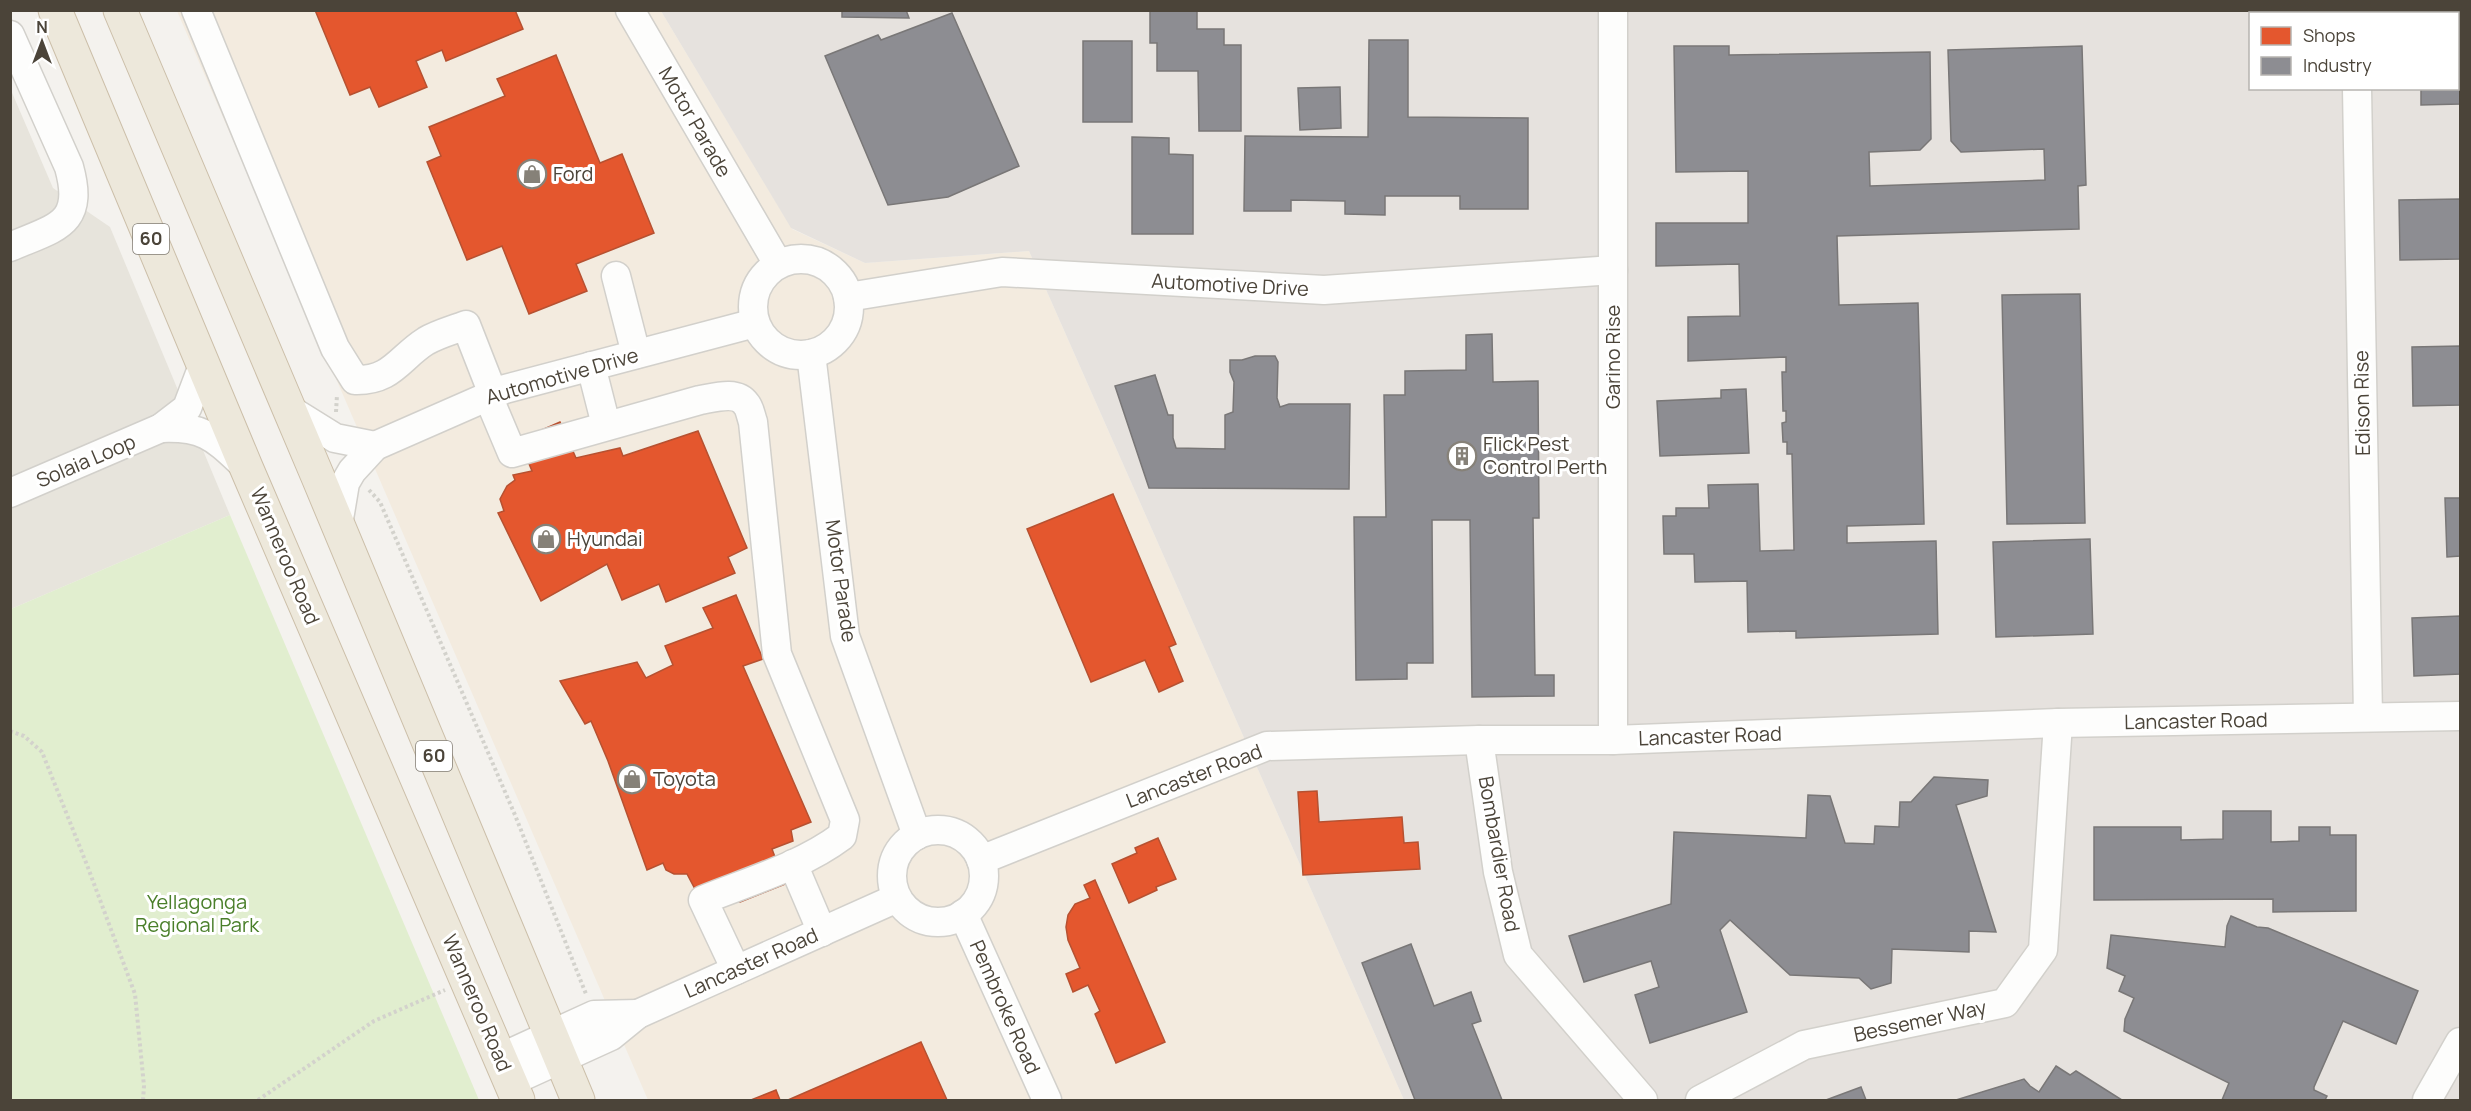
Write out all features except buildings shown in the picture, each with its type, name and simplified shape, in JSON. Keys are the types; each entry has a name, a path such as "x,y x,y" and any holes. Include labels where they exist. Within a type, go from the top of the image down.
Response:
{"highway":[{"name":"Wanneroo Road","path":"55,10 246,467 509,1080"},
{"name":"60","path":"120,10 290,410 578,1101"}],"street":[{"path":"196,10 335,348 355,380 369,381 387,374 426,341 466,325 512,453 606,425 726,396 739,397 746,404 753,422 777,654 845,820 842,836 826,848 704,900 736,970"},
{"name":"Motor Parade","path":"630,10 778,264"},
{"name":"Garino Rise","path":"1613,10 1613,740"},
{"path":"10,35 69,166 74,186 74,203 66,221 10,247"},
{"name":"Edison Rise","path":"2357,90 2368,717"},
{"path":"795,259 813,260 829,268 841,280 848,297 849,316 842,333 829,346 811,354 794,354 777,349 764,338 755,323 753,306 756,289 765,275 778,264 795,259"},
{"name":"Automotive Drive","path":"848,297 1002,273 1324,290 1613,270"},
{"path":"616,276 636,354"},
{"name":"Automotive Drive","path":"338,525 345,483 352,471 375,446 505,389 755,323"},
{"name":"Motor Parade","path":"811,354 845,636 917,835"},
{"name":"Solaia Loop","path":"10,493 161,428 187,408 204,363"},
{"path":"591,366 606,425"},
{"path":"290,410 335,438 375,446"},
{"name":"Solaia Loop","path":"161,428 192,429 208,435 246,467"},
{"name":"Lancaster Road","path":"981,860 1267,746 1479,740 1613,740 2058,723 2460,716"},
{"name":"Bessemer Way","path":"1700,1101 1804,1045 2005,1003 2043,950 2058,723"},
{"name":"Bombardier Road","path":"1479,740 1498,872 1518,955 1643,1101"},
{"path":"932,830 954,834 973,846 981,860 984,875 982,890 975,904 963,914 949,920 934,922 919,918 906,910 897,898 892,884 892,870 896,855 905,843 917,835 932,830"},
{"path":"793,864 822,932"},
{"name":"Lancaster Road","path":"556,1048 611,1036 638,1014 897,898"},
{"name":"Pembroke Road","path":"963,914 1047,1101"},
{"name":"Lancaster Road","path":"509,1080 556,1048 594,1015 638,1014"},
{"path":"2427,1101 2460,1042"}],"path":[{"path":"335,438 337,388"},
{"path":"352,471 380,502 515,815 594,1015"},
{"path":"10,731 24,736 42,752 135,994 144,1086 143,1101"},
{"path":"258,1101 374,1021 468,980"}],"shaded area":[{"path":"177,11 661,11 792,229 865,263 1029,251 1404,1100 648,1100"},
{"path":"661,11 2460,11 2460,1100 1404,1100 1029,251 865,263 791,228"},
{"path":"10,88 53,188 110,227 230,515 11,609"}],"green space":[{"name":"Yellagonga Regional Park","path":"230,515 479,1100 11,1100 11,609"}],"place":[{"name":"Ford","path":"532,174"},
{"name":"Flick Pest Control Perth","path":"1462,456"},
{"name":"Hyundai","path":"546,539"},
{"name":"Toyota","path":"632,779"}]}
